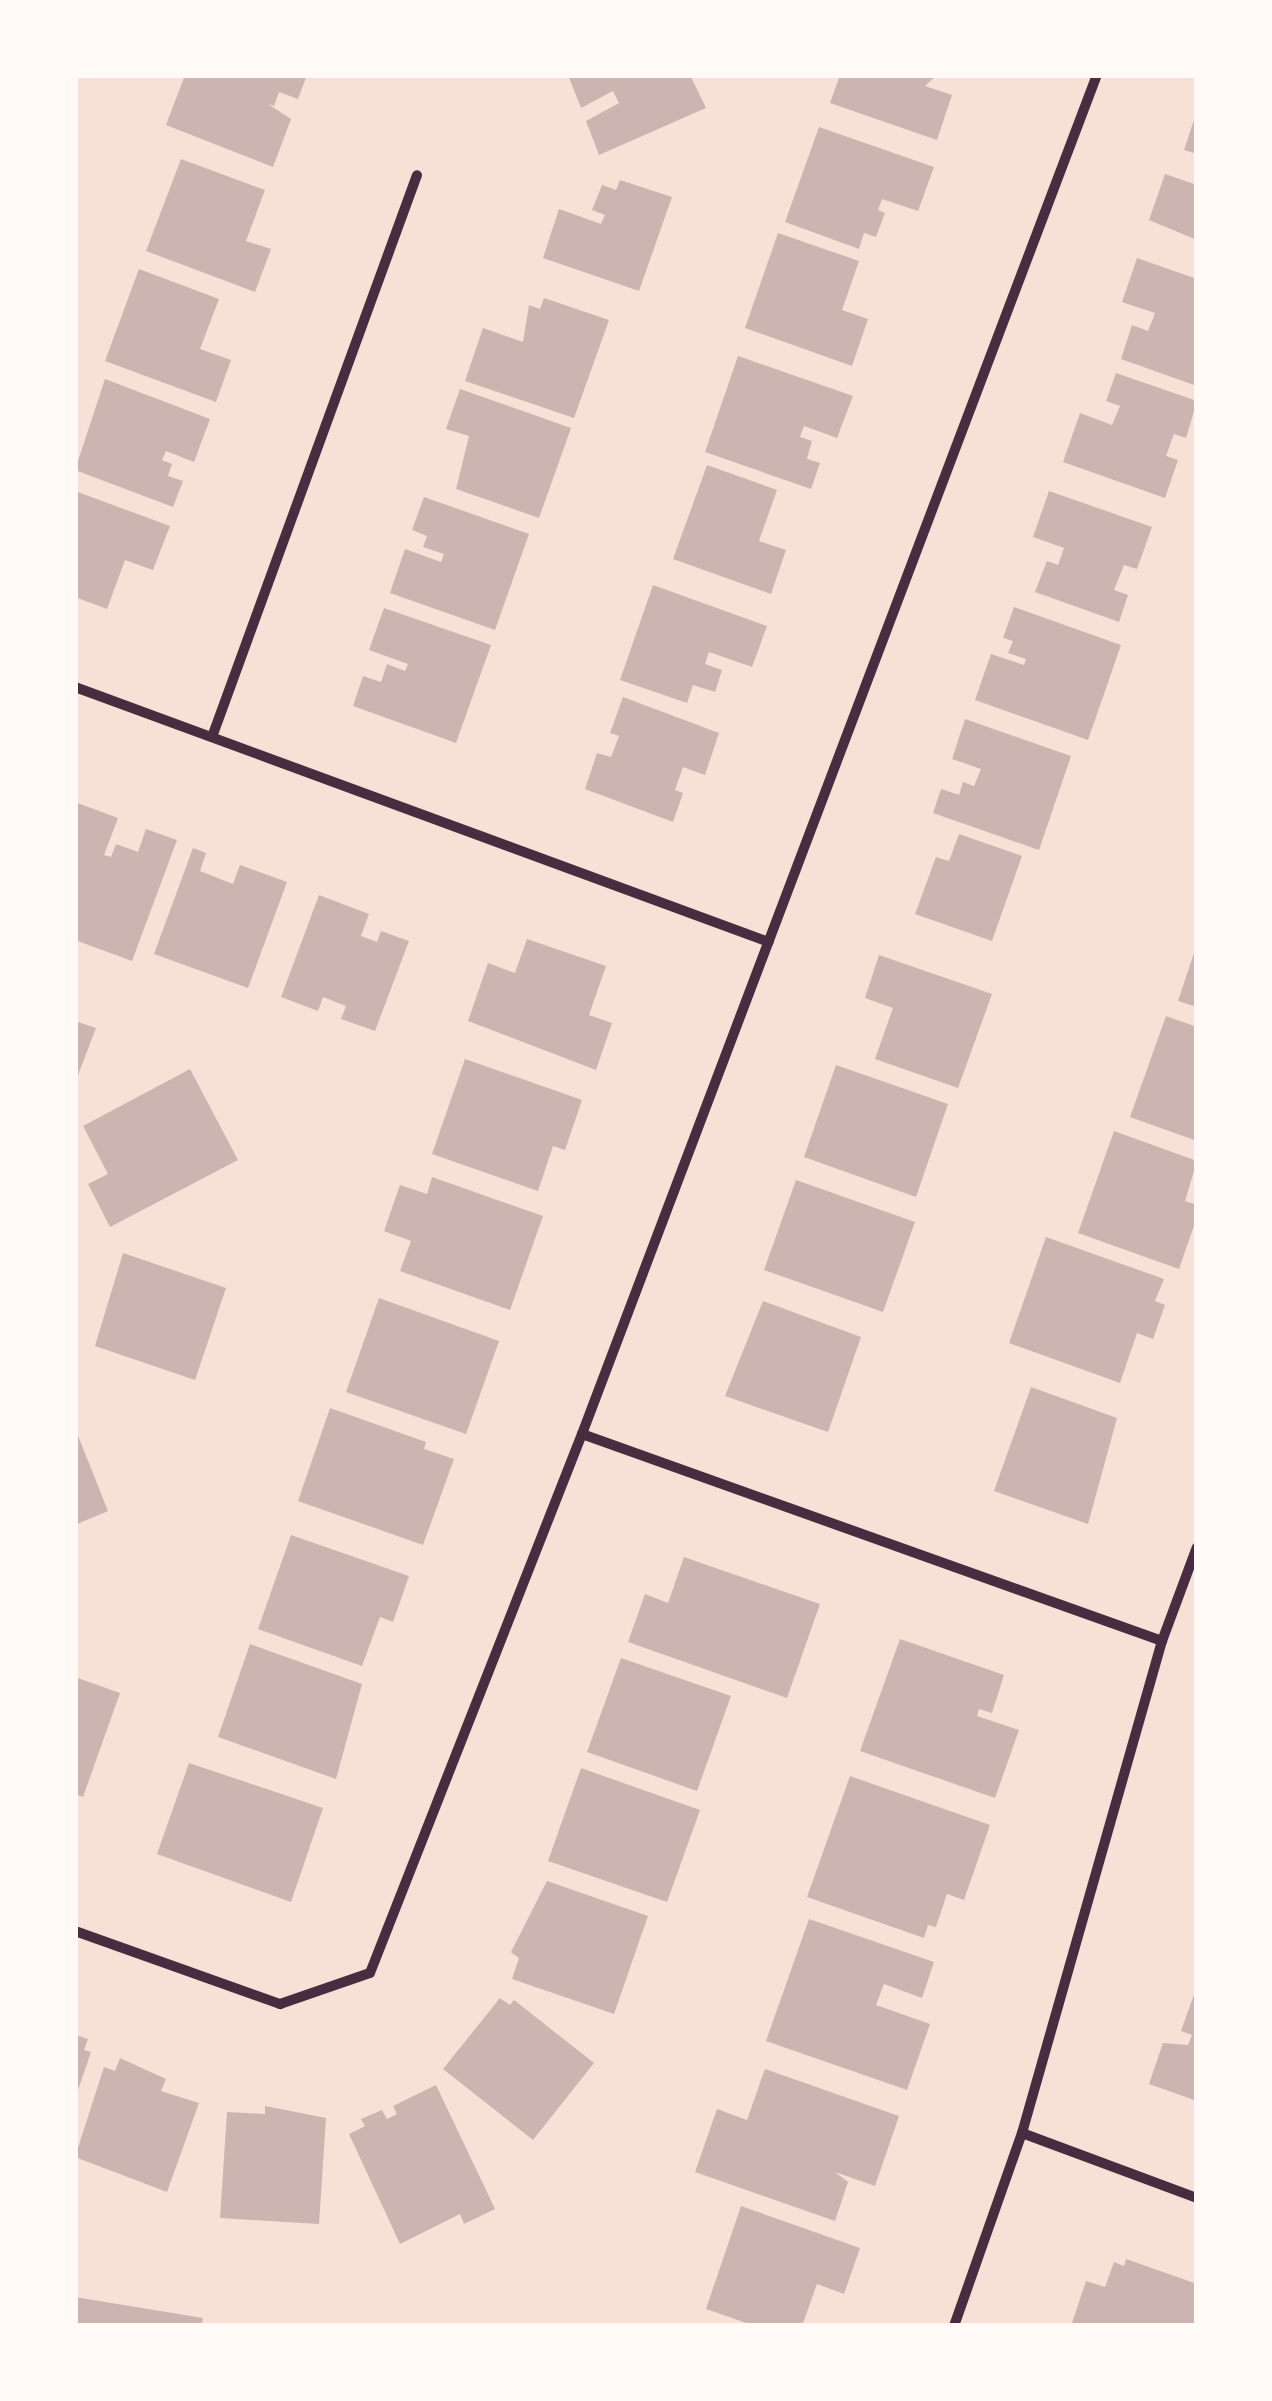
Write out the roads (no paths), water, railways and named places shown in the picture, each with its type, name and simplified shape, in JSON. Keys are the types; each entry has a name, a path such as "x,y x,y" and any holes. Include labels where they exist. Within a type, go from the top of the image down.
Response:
{"street":[{"path":"75,1930 280,2004 370,1973 582,1434 1097,75"},
{"path":"212,737 417,175"},
{"path":"75,687 769,942"},
{"path":"582,1434 1162,1641"},
{"path":"954,2326 1022,2133 1162,1641 1197,1548"},
{"path":"1022,2133 1197,2198"}]}
